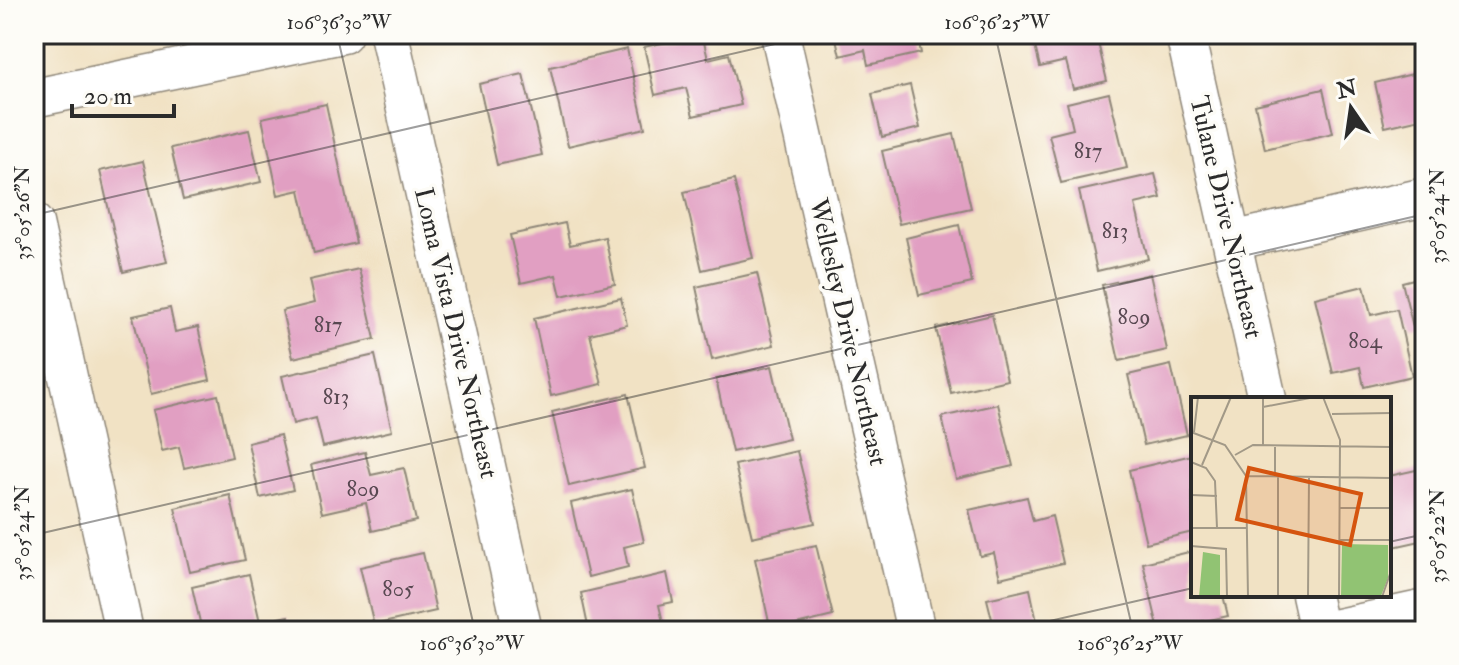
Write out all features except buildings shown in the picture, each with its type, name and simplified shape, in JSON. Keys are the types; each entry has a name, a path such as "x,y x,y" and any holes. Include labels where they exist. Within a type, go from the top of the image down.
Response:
{"street":[{"path":"34,98 340,34"},
{"name":"Loma Vista Drive Northeast","path":"389,34 523,631"},
{"name":"Wellesley Drive Northeast","path":"780,34 916,631"},
{"name":"Tulane Drive Northeast","path":"1185,34 1267,397"},
{"path":"1232,241 1425,197"},
{"path":"34,223 124,631"},
{"path":"1312,597 1321,631 1425,609"}]}
